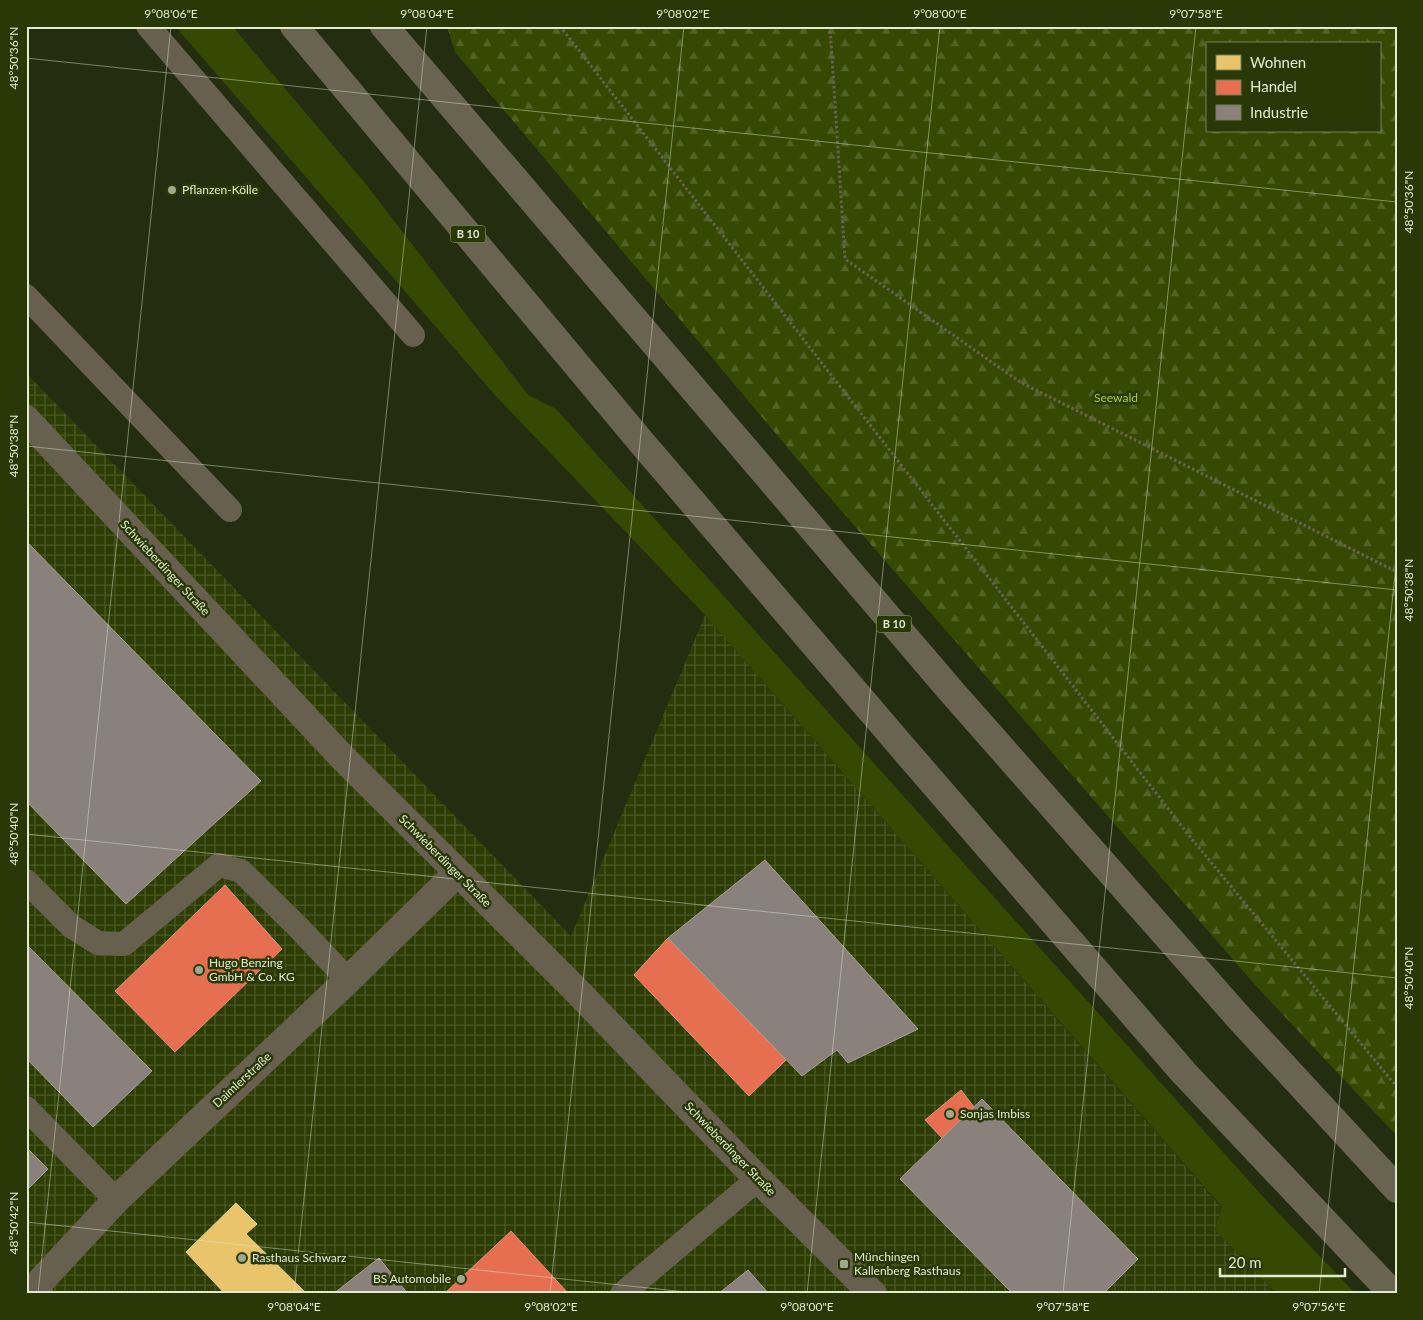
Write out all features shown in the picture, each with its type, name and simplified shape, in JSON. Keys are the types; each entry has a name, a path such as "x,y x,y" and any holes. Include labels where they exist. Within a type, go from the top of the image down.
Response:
{"highway":[{"name":"B 10","path":"294,26 648,450 1184,1073 1392,1294"},
{"name":"B 10","path":"384,26 958,699 1234,1012 1397,1189"}],"street":[{"name":"Schwieberdinger Straße","path":"26,419 342,756 572,986 758,1179 873,1294"},
{"name":"Daimlerstraße","path":"34,1287 116,1200 348,980 457,873"}],"lane":[{"path":"148,26 413,335"},
{"path":"31,310 230,510"},
{"path":"26,881 71,926 98,943 124,944 219,865 241,871 348,980"},
{"path":"26,1108 116,1200"},
{"path":"622,1294 758,1179"}],"path":[{"path":"560,26 1190,838 1397,1087"},
{"path":"830,26 846,259 1020,382 1397,572"}],"shaded area":[{"path":"26,373 571,936 705,615 1222,1208 1215,1230 1277,1294 26,1294"}],"green space":[{"path":"175,26 232,26 365,183 528,395 556,409 1266,1200 1356,1294 1277,1294 1215,1230 1222,1207 705,615 494,394"},
{"name":"Seewald","path":"447,26 1397,26 1397,1136 1257,987 819,485 455,52"}],"building: Wohnen":[{"path":"236,1203 257,1224 246,1234 307,1294 225,1294 186,1252"}],"building: Handel":[{"name":"Hugo Benzing GmbH & Co. KG","path":"225,885 282,949 175,1052 115,991"},
{"path":"668,938 786,1060 749,1096 634,975"},
{"name":"Sonjas Imbiss","path":"961,1090 974,1107 942,1138 925,1120"},
{"path":"511,1231 567,1292 565,1294 444,1294"}],"building: Industrie":[{"path":"26,541 261,781 126,904 26,801"},
{"path":"765,860 918,1029 848,1063 837,1050 802,1076 668,938"},
{"path":"26,944 152,1071 93,1127 26,1058"},
{"path":"982,1099 1138,1259 1103,1294 1013,1294 900,1179"},
{"path":"26,1147 48,1169 26,1191"},
{"path":"379,1258 408,1294 333,1294"},
{"path":"748,1270 769,1294 718,1294"}],"place":[{"name":"Pflanzen-Kölle","path":"172,190"},
{"name":"Hugo Benzing GmbH & Co. KG","path":"199,970"},
{"name":"Sonjas Imbiss","path":"950,1114"},
{"name":"Rasthaus Schwarz","path":"242,1258"},
{"name":"Münchingen Kallenberg Rasthaus","path":"844,1264"},
{"name":"BS Automobile","path":"461,1279"}]}
